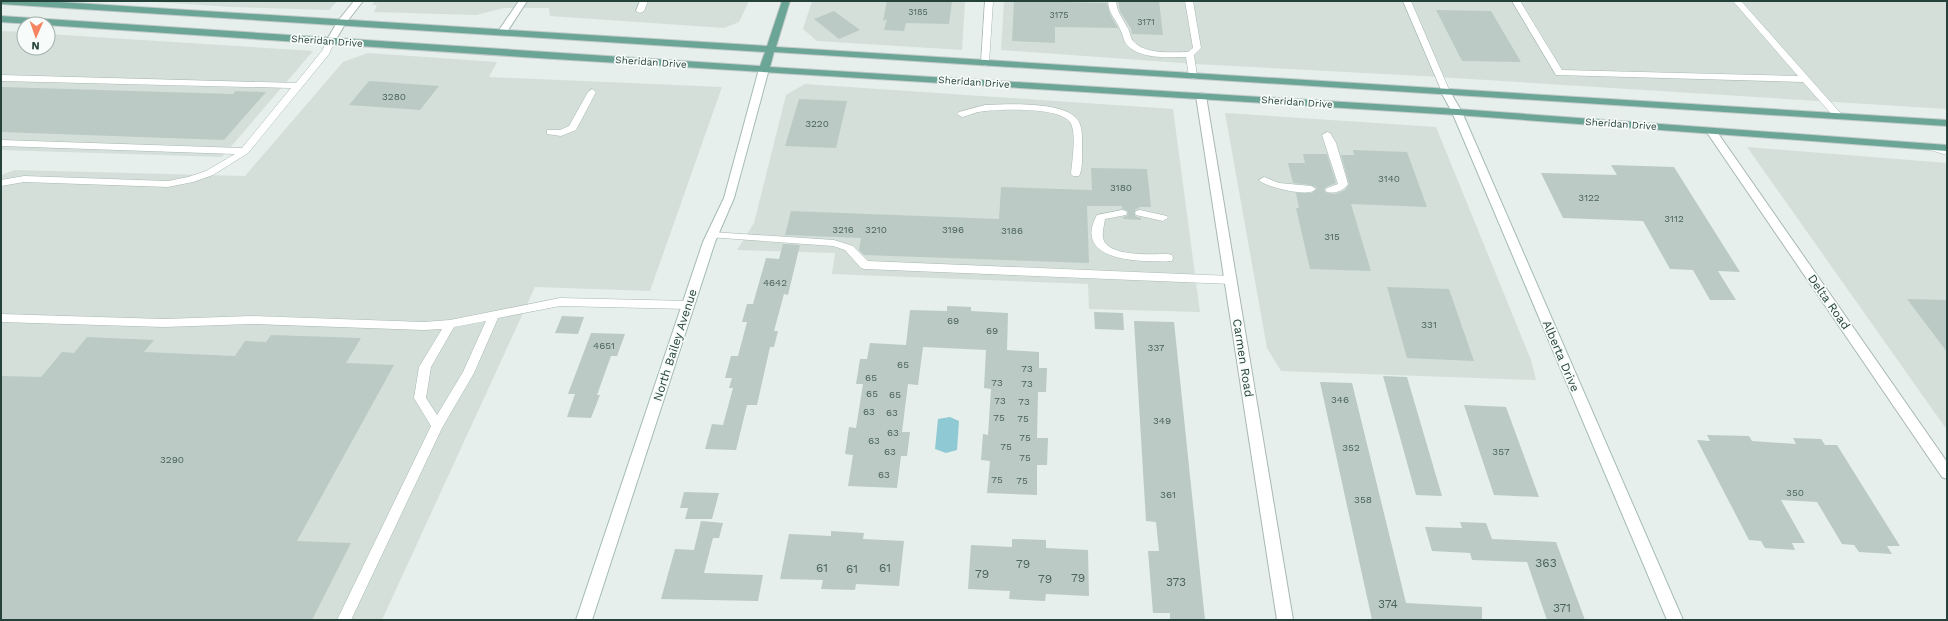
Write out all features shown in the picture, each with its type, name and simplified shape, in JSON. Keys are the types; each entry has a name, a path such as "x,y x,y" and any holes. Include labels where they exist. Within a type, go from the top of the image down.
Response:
{"main road":[{"name":"Sheridan Drive","path":"1,1 1947,123"},
{"path":"764,69 786,1"},
{"name":"Sheridan Drive","path":"1,19 764,69 1457,112 1947,148"}],"street":[{"path":"332,41 341,23 359,1"},
{"path":"502,33 523,1"},
{"name":"North Bailey Avenue","path":"584,620 712,235 728,198 764,69"},
{"name":"Alberta Drive","path":"1446,92 1457,112 1675,620"},
{"name":"Carmen Road","path":"1201,96 1285,620"},
{"name":"Delta Road","path":"1711,131 1947,473"}],"lane":[{"path":"640,11 644,1"},
{"path":"985,63 989,1"},
{"path":"1112,1 1114,17 1124,27 1127,39 1131,44 1156,53 1190,54 1197,48 1189,1"},
{"path":"1407,1 1446,92"},
{"path":"1516,1 1559,73 1806,79"},
{"path":"1737,1 1838,116"},
{"path":"1,184 24,179 168,184 189,181 210,173 229,163 245,151 326,52 332,41"},
{"path":"1190,54 1193,76"},
{"path":"1,78 298,86"},
{"path":"550,132 561,133 574,128 592,92"},
{"path":"962,114 992,108 1049,110 1067,114 1072,118 1076,128 1076,174"},
{"path":"1327,135 1331,143 1343,184 1341,187 1330,190"},
{"path":"1,143 245,151"},
{"path":"1930,147 1947,152"},
{"path":"1264,180 1277,186 1310,189"},
{"path":"1122,213 1100,217 1098,224 1098,238 1102,247 1109,253 1120,257 1168,258"},
{"path":"1140,214 1148,214 1163,218"},
{"path":"712,235 834,243 850,248 865,265 1231,280"},
{"path":"1,318 164,323 251,320 424,326 450,324 560,302 689,305"},
{"path":"344,620 437,426 468,373 489,329 493,316"},
{"path":"437,426 420,398 425,367 450,324"}],"shaded area":[{"path":"140,1 337,1 329,10 232,7"},
{"path":"375,1 749,1 739,22 724,28 550,16 549,8 504,8 476,15 374,12 377,5 372,5"},
{"path":"812,1 965,1 962,50 817,41 803,29"},
{"path":"1004,1 1947,1 1947,109 1422,76 1195,64 1001,50"},
{"path":"1,31 16,32 16,56 56,56 56,35 313,51 222,157 1,150"},
{"path":"368,53 497,62 489,77 722,87 650,291 535,287 382,620 1,620 1,175 15,170 245,176 343,62"},
{"path":"805,84 1173,109 1200,312 1089,309 1088,284 832,274 835,253 737,250 754,223 786,95"},
{"path":"1225,113 1436,127 1531,360 1536,380 1281,371 1267,348"},
{"path":"1747,147 1947,163 1947,430"}],"water":[{"path":"950,417 959,421 957,450 946,453 935,449 938,419"}],"building":[{"path":"887,1 952,1 949,24 906,23 904,31 884,30 887,19 883,21"},
{"path":"1014,1 1107,3 1110,14 1118,28 1055,27 1055,43 1012,41"},
{"path":"1118,1 1159,1 1163,35 1132,34 1131,29 1120,11"},
{"path":"1436,10 1491,11 1521,62 1462,61"},
{"path":"834,11 860,30 839,39 814,19"},
{"path":"369,81 439,86 420,110 349,105"},
{"path":"1,87 233,94 235,91 266,92 224,140 1,132"},
{"path":"799,99 847,101 836,148 785,146"},
{"path":"1353,150 1407,152 1427,207 1351,204 1371,271 1310,269 1296,208 1299,208 1296,193 1312,193 1317,188 1311,185 1293,183 1288,163 1305,163 1303,154 1327,154 1336,183 1326,187 1324,190 1327,193 1336,194 1345,190 1349,184 1341,155 1354,155"},
{"path":"1611,165 1674,167 1740,272 1718,271 1736,300 1710,300 1693,270 1670,269 1643,221 1563,218 1541,173 1617,175"},
{"path":"1091,168 1147,169 1151,207 1140,207 1135,210 1135,216 1141,218 1141,220 1123,219 1123,217 1127,216 1128,212 1122,209 1122,206 1087,206 1089,263 864,255 859,250 861,238 785,235 791,211 999,219 1001,187 1092,190"},
{"path":"783,244 800,245 788,295 784,294 774,331 778,331 774,347 770,347 757,405 747,405 736,450 705,449 712,424 723,425 733,388 729,388 732,378 725,378 731,356 738,356 747,322 742,322 747,304 753,304 766,258 779,259"},
{"path":"1387,287 1449,289 1474,361 1407,358"},
{"path":"1907,299 1947,300 1947,352"},
{"path":"947,306 971,307 971,311 1008,313 1007,350 1039,352 1039,368 1047,368 1046,392 1038,392 1037,438 1048,438 1047,465 1037,465 1037,495 987,493 990,461 981,460 983,434 988,435 991,389 984,388 986,350 923,347 918,385 908,384 902,432 910,432 907,456 901,456 897,488 848,486 853,455 845,454 849,427 856,428 863,384 856,384 860,359 867,359 870,343 906,345 910,310 947,311"},
{"path":"1094,312 1123,313 1124,330 1095,329"},
{"path":"562,316 584,317 578,334 555,333"},
{"path":"1134,321 1174,322 1205,620 1170,620 1170,613 1153,613 1148,551 1159,551 1156,522 1146,521"},
{"path":"591,333 625,334 617,356 611,356 597,395 600,395 591,418 567,417 575,394 568,394"},
{"path":"271,335 361,338 346,363 394,365 297,541 351,543 312,620 1,620 1,376 41,377 62,352 74,353 87,337 154,340 144,352 235,356 245,341 266,342"},
{"path":"1383,376 1407,377 1442,496 1416,495"},
{"path":"1320,382 1352,383 1406,603 1482,607 1482,620 1372,620"},
{"path":"1464,405 1506,407 1539,497 1494,495"},
{"path":"1707,435 1749,436 1752,441 1796,444 1793,438 1821,439 1825,445 1837,445 1900,546 1887,546 1892,554 1859,552 1854,545 1842,544 1817,502 1781,500 1805,543 1792,543 1795,550 1765,548 1761,541 1749,540 1697,440 1710,441"},
{"path":"684,492 719,493 712,519 685,519 688,508 680,508"},
{"path":"701,521 723,523 719,538 713,538 704,573 763,575 758,601 661,599 675,549 694,550"},
{"path":"1460,522 1486,523 1492,539 1556,542 1585,620 1547,620 1527,562 1472,560 1470,553 1432,551 1425,527 1462,528"},
{"path":"831,531 864,533 863,539 904,541 899,586 856,584 855,590 821,589 823,580 780,579 789,534 831,536"},
{"path":"1012,539 1046,540 1046,548 1088,550 1089,596 1046,594 1045,601 1009,599 1010,591 968,589 971,545 1012,547"}]}
